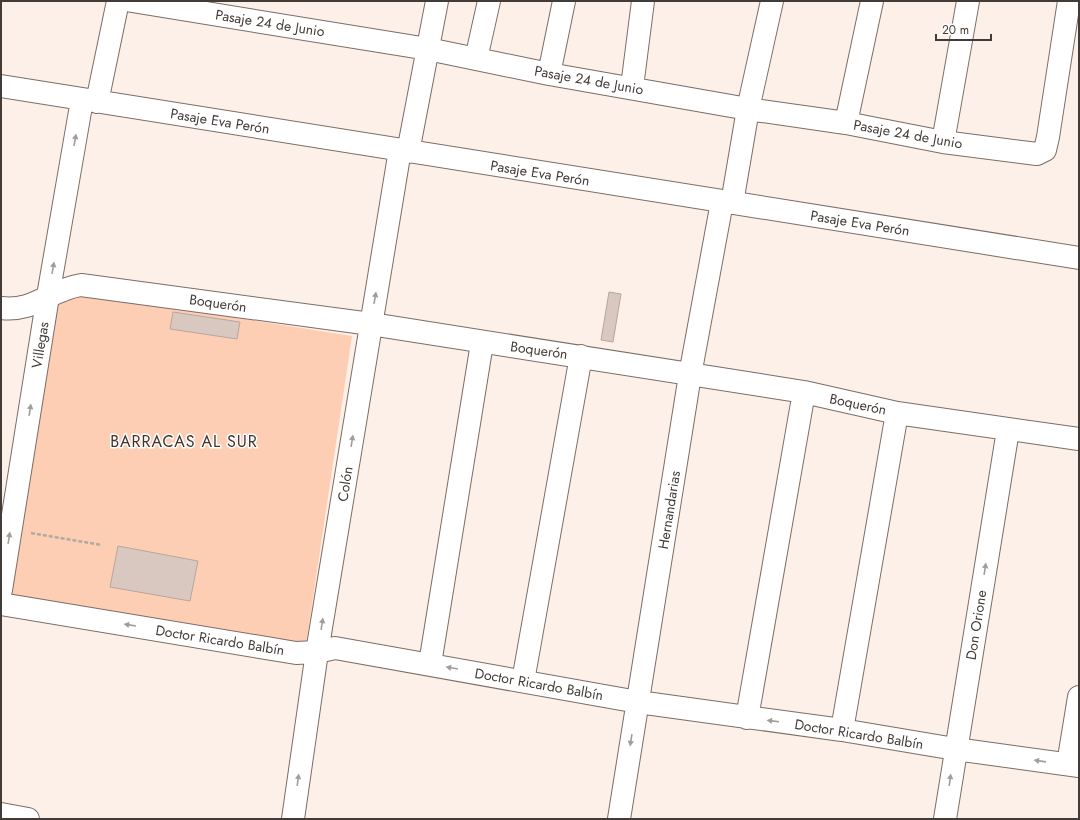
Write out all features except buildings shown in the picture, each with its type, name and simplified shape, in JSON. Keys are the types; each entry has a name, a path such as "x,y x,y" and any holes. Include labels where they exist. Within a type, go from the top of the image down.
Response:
{"street":[{"name":"Villegas","path":"1,590 48,296 90,101 118,1"},
{"name":"Pasaje 24 de Junio","path":"132,1 428,49 549,74 632,87 748,109 846,123 943,142 1037,154 1045,150 1069,1"},
{"name":"Colón","path":"293,819 317,652 371,324 404,151 428,49 437,1"},
{"path":"476,59 489,1"},
{"path":"549,74 564,1"},
{"path":"632,87 643,1"},
{"name":"Hernandarias","path":"619,819 690,375 772,1"},
{"path":"846,123 872,1"},
{"path":"943,142 968,1"},
{"name":"Pasaje Eva Perón","path":"1,86 1079,258"},
{"name":"Boquerón","path":"1,308 14,309 27,307 67,287 81,285 371,324 482,343 581,356 690,375 804,392 896,413 1079,439"},
{"path":"430,664 482,343"},
{"path":"523,681 581,356"},
{"path":"747,718 804,392"},
{"path":"842,730 896,413"},
{"name":"Don Orione","path":"945,819 955,749 1008,430"},
{"name":"Doctor Ricardo Balbín","path":"1,604 296,653 317,652 335,648 638,702 842,730 955,749 1073,765"},
{"path":"1073,765 1079,697"},
{"path":"1,814 28,819"}],"path":[{"path":"11,529 102,545"}],"shaded area":[{"path":"80,293 352,336 306,645 9,596 54,305"}],"district":[{"name":"BARRACAS AL SUR","path":"184,441"}]}
